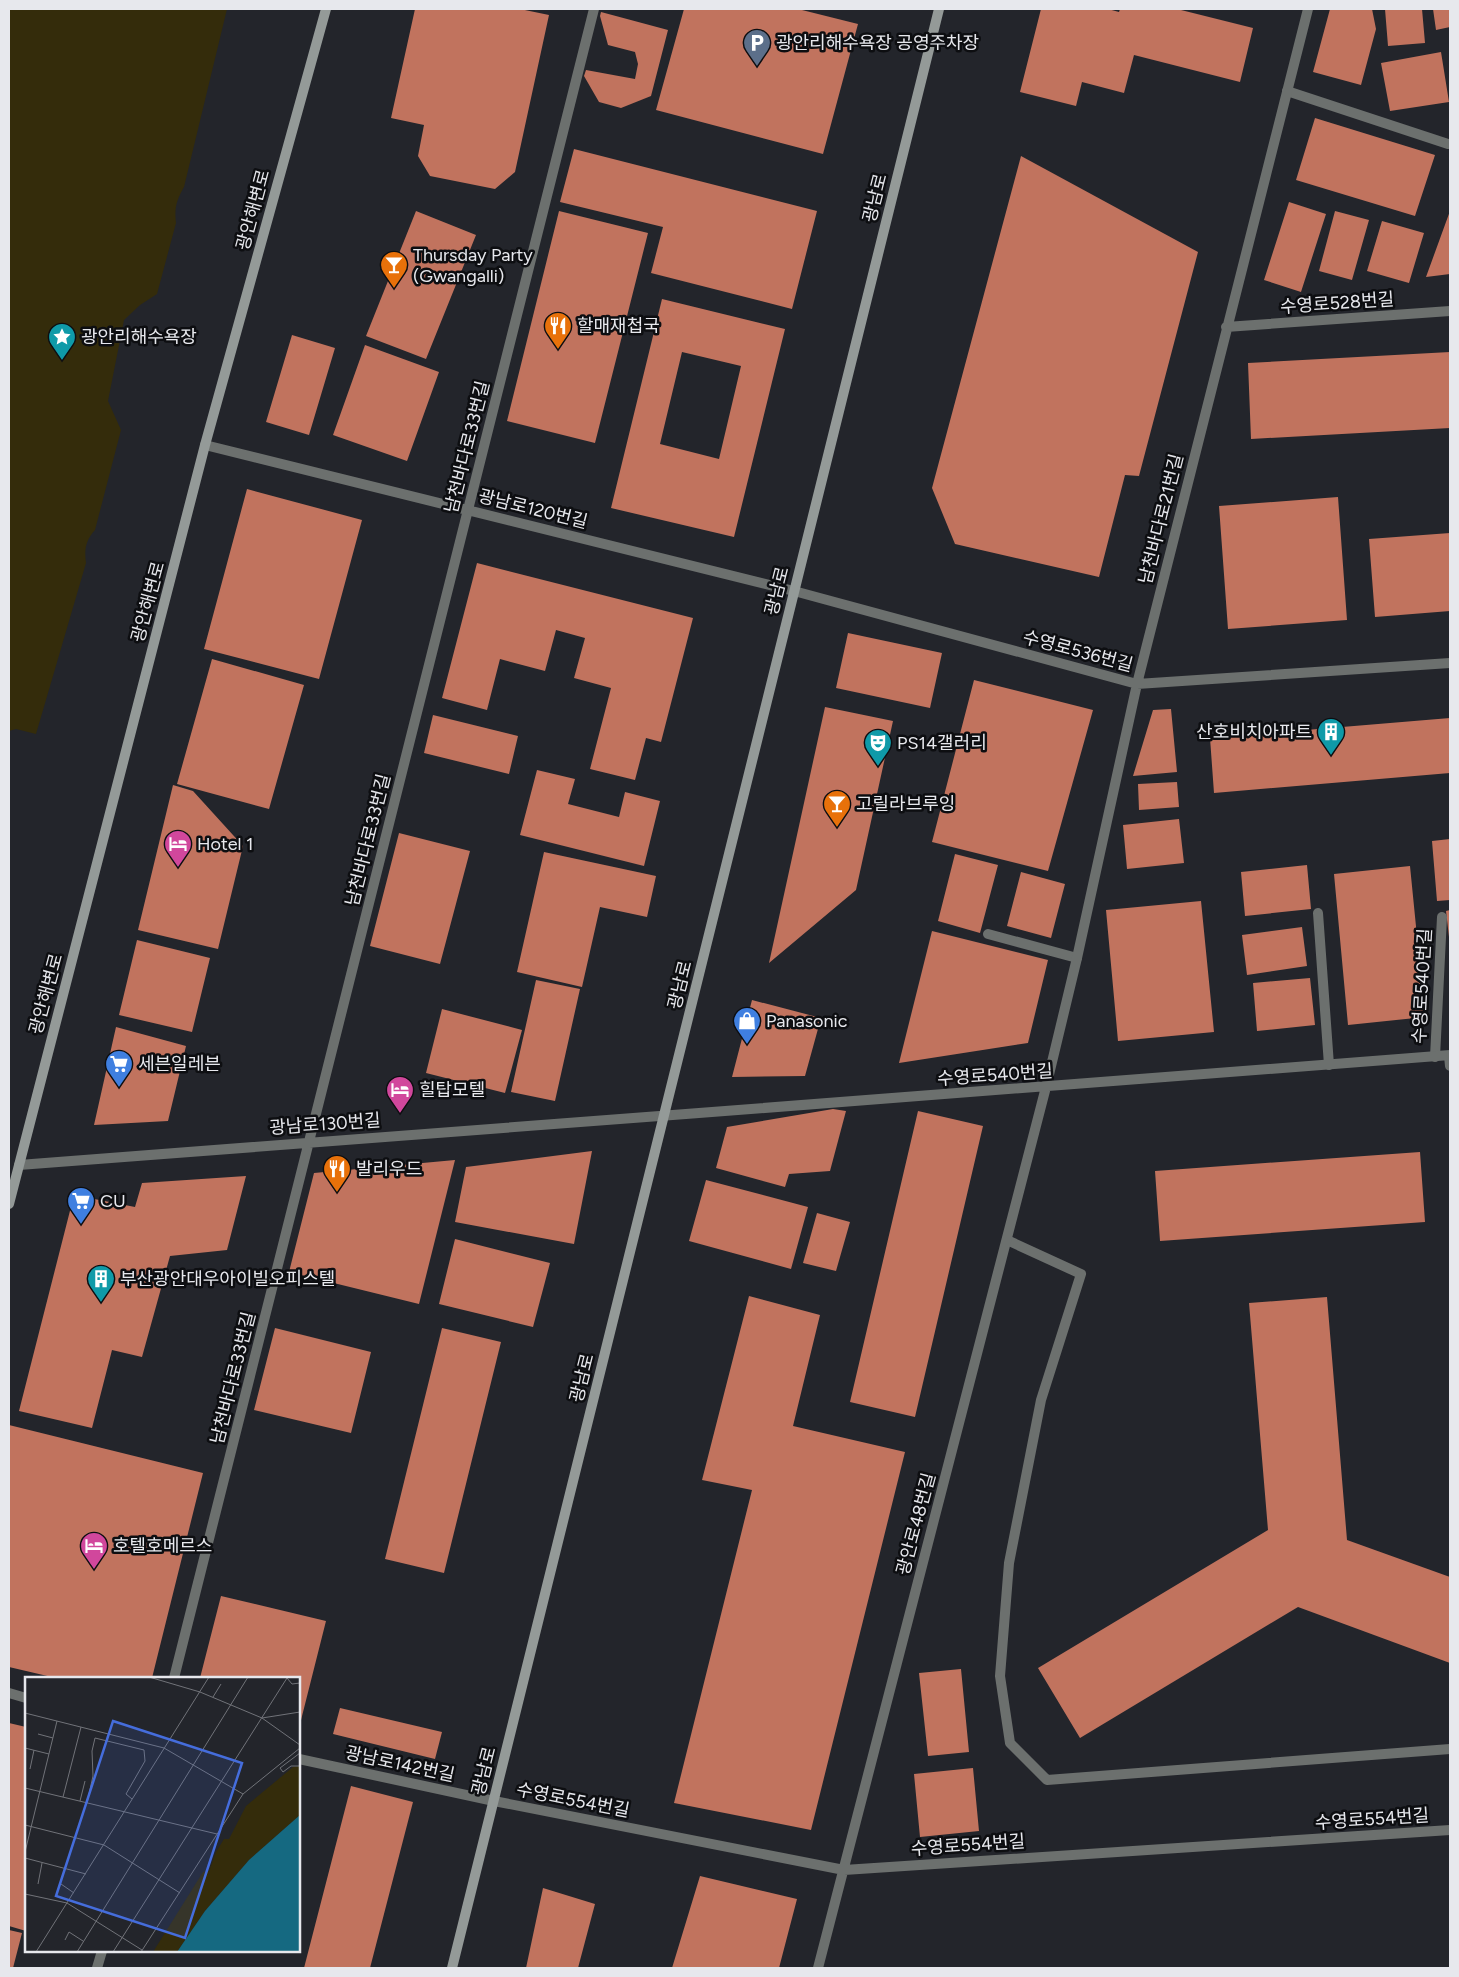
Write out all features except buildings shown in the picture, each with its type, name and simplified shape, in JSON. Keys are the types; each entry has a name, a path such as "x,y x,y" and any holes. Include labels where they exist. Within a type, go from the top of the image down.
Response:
{"main road":[{"name":"광안해변로","path":"9,1204 205,445 326,9"},
{"name":"광남로","path":"452,1968 939,9"}],"street":[{"name":"남천바다로33번길","path":"174,1677 594,9"},
{"name":"남천바다로21번길","path":"1046,1087 1077,958 1137,684 1308,9"},
{"path":"1287,91 1448,144"},
{"name":"수영로528번길","path":"1226,327 1450,311"},
{"name":"광남로120번길","path":"205,445 794,591"},
{"name":"수영로536번길","path":"794,591 1137,684 1450,663"},
{"path":"1318,913 1329,1065"},
{"name":"수영로540번길","path":"1435,1057 1442,917"},
{"path":"988,934 1077,958"},
{"name":"수영로540번길","path":"663,1117 1435,1057 1450,1059"},
{"name":"광안로48번길","path":"818,1968 1046,1087"},
{"name":"광남로130번길","path":"19,1165 309,1141 663,1117"},
{"path":"1007,1240 1080,1274 1041,1400 1009,1563 1000,1676 1010,1743 1046,1780 1450,1748"},
{"path":"9,1693 25,1698"},
{"name":"광남로142번길","path":"300,1759 494,1801"},
{"name":"수영로554번길","path":"494,1801 844,1870 1450,1830"},
{"path":"97,1968 102,1952"}],"sand":[{"name":"광안리해수욕장","path":"9,9 227,9 184,187 177,204 175,213 176,223 157,294 140,305 124,320 108,401 121,430 95,530 86,545 86,563 36,734 16,729 9,731"}],"place":[{"name":"광안리해수욕장 공영주차장","path":"757,67"},
{"name":"Thursday Party (Gwangalli)","path":"394,289"},
{"name":"할매재첩국","path":"558,350"},
{"name":"광안리해수욕장","path":"62,361"},
{"name":"산호비치아파트","path":"1331,756"},
{"name":"PS14갤러리","path":"878,767"},
{"name":"고릴라브루잉","path":"837,828"},
{"name":"Hotel 1","path":"178,868"},
{"name":"Panasonic","path":"747,1045"},
{"name":"세븐일레븐","path":"119,1088"},
{"name":"힐탑모텔","path":"400,1114"},
{"name":"발리우드","path":"337,1193"},
{"name":"CU","path":"81,1225"},
{"name":"부산광안대우아이빌오피스텔","path":"101,1303"},
{"name":"호텔호메르스","path":"94,1570"}]}
